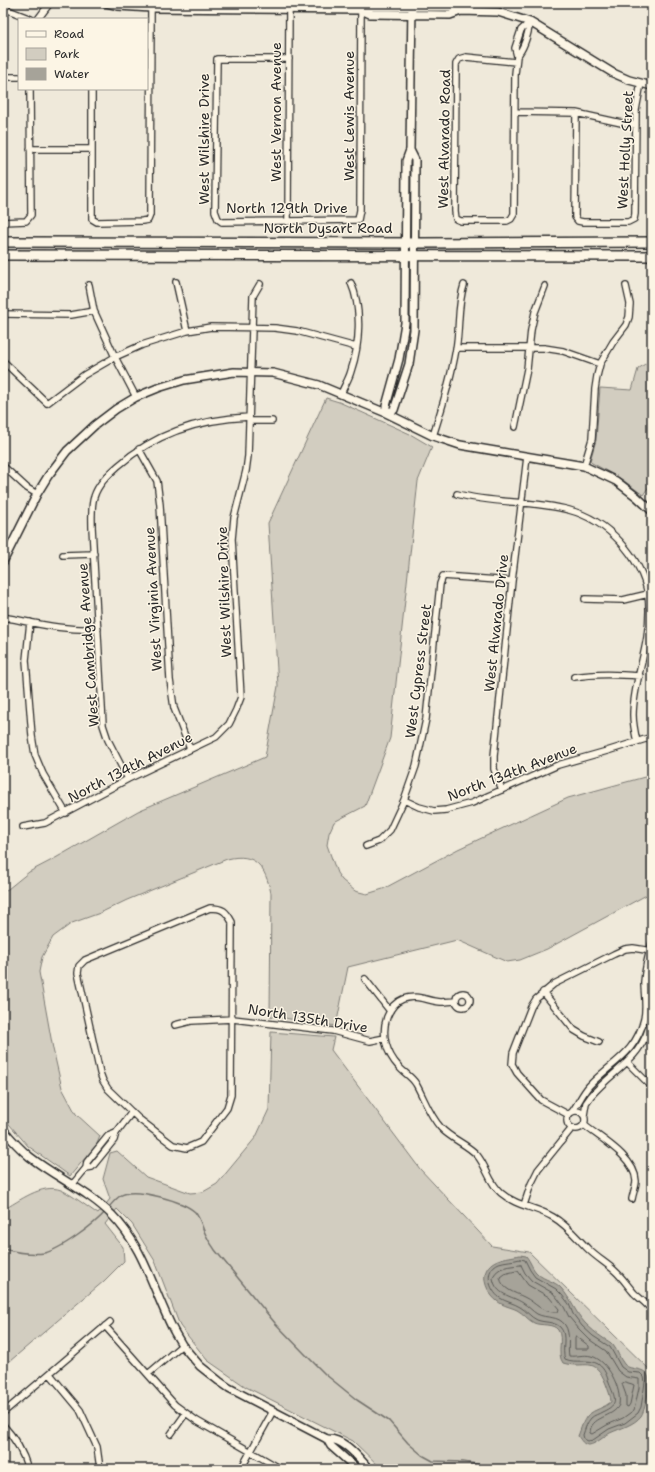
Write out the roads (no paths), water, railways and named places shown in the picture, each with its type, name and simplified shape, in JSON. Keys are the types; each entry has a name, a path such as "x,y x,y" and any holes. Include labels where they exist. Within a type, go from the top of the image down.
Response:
{"main road":[{"name":"North Dysart Road","path":"3,242 652,242"},
{"name":"North Dysart Road","path":"3,255 652,256"}],"street":[{"path":"39,18 50,3"},
{"path":"106,3 152,8 206,6 289,6 361,10 370,14 412,8 449,7 461,7 498,12 530,22 613,73 629,80 652,86"},
{"name":"West Vernon Avenue","path":"288,222 289,6"},
{"path":"3,8 28,18"},
{"path":"92,90 92,219 97,222 142,222 148,220 150,215 149,50 152,8"},
{"path":"386,413 386,406 397,370 402,344 411,255 415,160 410,150 412,8"},
{"name":"West Lewis Avenue","path":"358,220 360,210 361,10"},
{"path":"530,22 521,30 515,48 517,56 515,112 576,113 636,125"},
{"name":"West Alvarado Road","path":"515,112 514,214 511,219 506,221 461,222 456,219 455,211 456,64 459,59 466,57 516,62"},
{"name":"West Wilshire Drive","path":"218,219 215,211 216,59 288,59"},
{"path":"3,77 18,77"},
{"name":"West Holly Street","path":"576,113 575,217 578,221 583,222 628,222 634,218 636,110 641,83"},
{"path":"3,222 26,221 31,215 30,90"},
{"path":"30,149 91,149"},
{"name":"North 129th Drive","path":"218,219 222,222 358,220"},
{"path":"386,413 394,410 406,375 411,352 416,309 411,255"},
{"path":"176,282 187,331"},
{"path":"341,394 351,373 356,347 359,310 356,293 352,282"},
{"name":"West Wilshire Drive","path":"236,710 241,697 232,539 234,518 246,471 253,296 260,284"},
{"path":"433,436 451,378 456,348 460,297 464,285"},
{"path":"89,286 94,311 115,357 136,397"},
{"path":"515,428 535,312 544,286"},
{"path":"584,466 592,439 596,376 600,364 613,342 626,325 629,317 630,304 626,286"},
{"path":"3,314 71,315 94,311"},
{"path":"3,361 47,404 84,375 115,357 142,345 187,331 211,327 275,328 297,331 356,347"},
{"path":"456,348 544,348 563,351 600,364"},
{"path":"3,562 37,494 59,461 78,440 116,409 136,397 171,383 234,372 273,373 319,385 386,413 433,436 460,445 584,466 620,484 652,511"},
{"path":"139,449 157,439 189,426 212,420 249,419 272,421"},
{"name":"West Cambridge Avenue","path":"128,779 108,740 103,725 92,511 94,498 100,484 107,476 139,449"},
{"name":"West Virginia Avenue","path":"139,449 157,481 160,505 170,680 174,708 190,749"},
{"name":"West Alvarado Drive","path":"502,790 494,769 494,756 512,581 527,457"},
{"path":"3,466 27,488 37,494"},
{"path":"457,494 473,498 567,509 580,513 599,524 619,541 631,555 643,579 648,594 649,619 640,676 634,701 633,715 637,742"},
{"name":"West Cambridge Avenue","path":"64,554 94,554"},
{"name":"West Cypress Street","path":"366,846 380,841 390,830 404,800 416,766 426,719 439,591 443,576 512,581"},
{"path":"585,599 623,600 648,594"},
{"path":"3,618 72,630 98,629"},
{"path":"30,622 26,660 35,755 43,774 66,813"},
{"path":"574,678 588,675 610,674 640,676"},
{"name":"North 134th Avenue","path":"23,827 45,823 128,779 216,737 229,724 236,710"},
{"name":"North 134th Avenue","path":"404,800 419,807 434,811 446,810 472,803 558,765 652,737"},
{"path":"210,908 218,908 226,912 232,922 233,1019 231,1095 227,1108 201,1142 187,1148 173,1146 139,1119 108,1089 103,1081 100,1074 81,992 78,973 79,966 85,960 210,908"},
{"path":"652,943 644,983 644,1019 637,1036 623,1056 588,1087 567,1119 568,1124 572,1128 580,1129 584,1126 586,1121 584,1115 586,1103 604,1083 628,1063 636,1053 644,1041 652,1016"},
{"path":"584,1115 578,1111 571,1114 541,1100 517,1074 512,1064 513,1052 531,1007 543,992 554,984 625,949 632,948 651,951"},
{"path":"365,980 390,1011 395,1004 403,999 412,997 442,1002 456,1001"},
{"path":"543,992 574,1030 599,1042"},
{"name":"North 135th Drive","path":"176,1025 191,1021 233,1019 334,1031 370,1041 385,1038 385,1022 390,1011"},
{"path":"385,1038 392,1058 398,1067 408,1074 416,1084 434,1120 451,1137 477,1155 494,1186 512,1201 519,1204 524,1204 545,1213 562,1223 588,1250 614,1270 635,1294 643,1299 650,1310"},
{"path":"628,1063 652,1087"},
{"path":"86,1168 92,1166 104,1153 114,1140 116,1133 132,1112"},
{"path":"584,1126 619,1152 627,1160 634,1173 636,1181 632,1199"},
{"path":"524,1204 538,1170 572,1128"},
{"path":"3,1129 31,1158 101,1206 123,1227 140,1253 168,1322 182,1345 200,1366 229,1388 327,1439 335,1439 343,1444 369,1469"},
{"path":"72,1185 86,1168 88,1162 108,1136 116,1133"},
{"path":"99,1148 104,1153"},
{"path":"643,1299 652,1297"},
{"path":"650,1310 649,1302 652,1297"},
{"path":"3,1413 110,1322"},
{"path":"105,1326 175,1405 186,1414 281,1469"},
{"path":"148,1374 182,1345"},
{"path":"50,1374 80,1410 97,1446 100,1469"},
{"path":"241,1469 273,1411"},
{"path":"171,1434 186,1414"},
{"path":"3,1425 12,1435 24,1454 28,1469"},
{"path":"327,1439 331,1446 357,1469"}],"water":[{"path":"520,1255 526,1256 534,1270 540,1276 561,1288 582,1319 596,1333 612,1344 624,1364 631,1368 642,1370 648,1375 648,1393 641,1416 631,1424 610,1433 592,1444 585,1444 578,1436 586,1417 611,1402 602,1375 593,1366 563,1363 560,1355 560,1334 558,1330 553,1326 534,1323 517,1310 499,1303 494,1299 486,1285 485,1274 490,1265 504,1258"}],"waterway":[{"path":"108,1208 119,1196 131,1193 161,1197 189,1208 197,1215 205,1234 215,1250 275,1323 325,1374 357,1400 389,1421 408,1443 422,1455 433,1461 463,1462 509,1469"},
{"path":"3,1249 34,1254 51,1251 77,1236 94,1223 106,1211"},
{"path":"644,1469 652,1465"}]}
